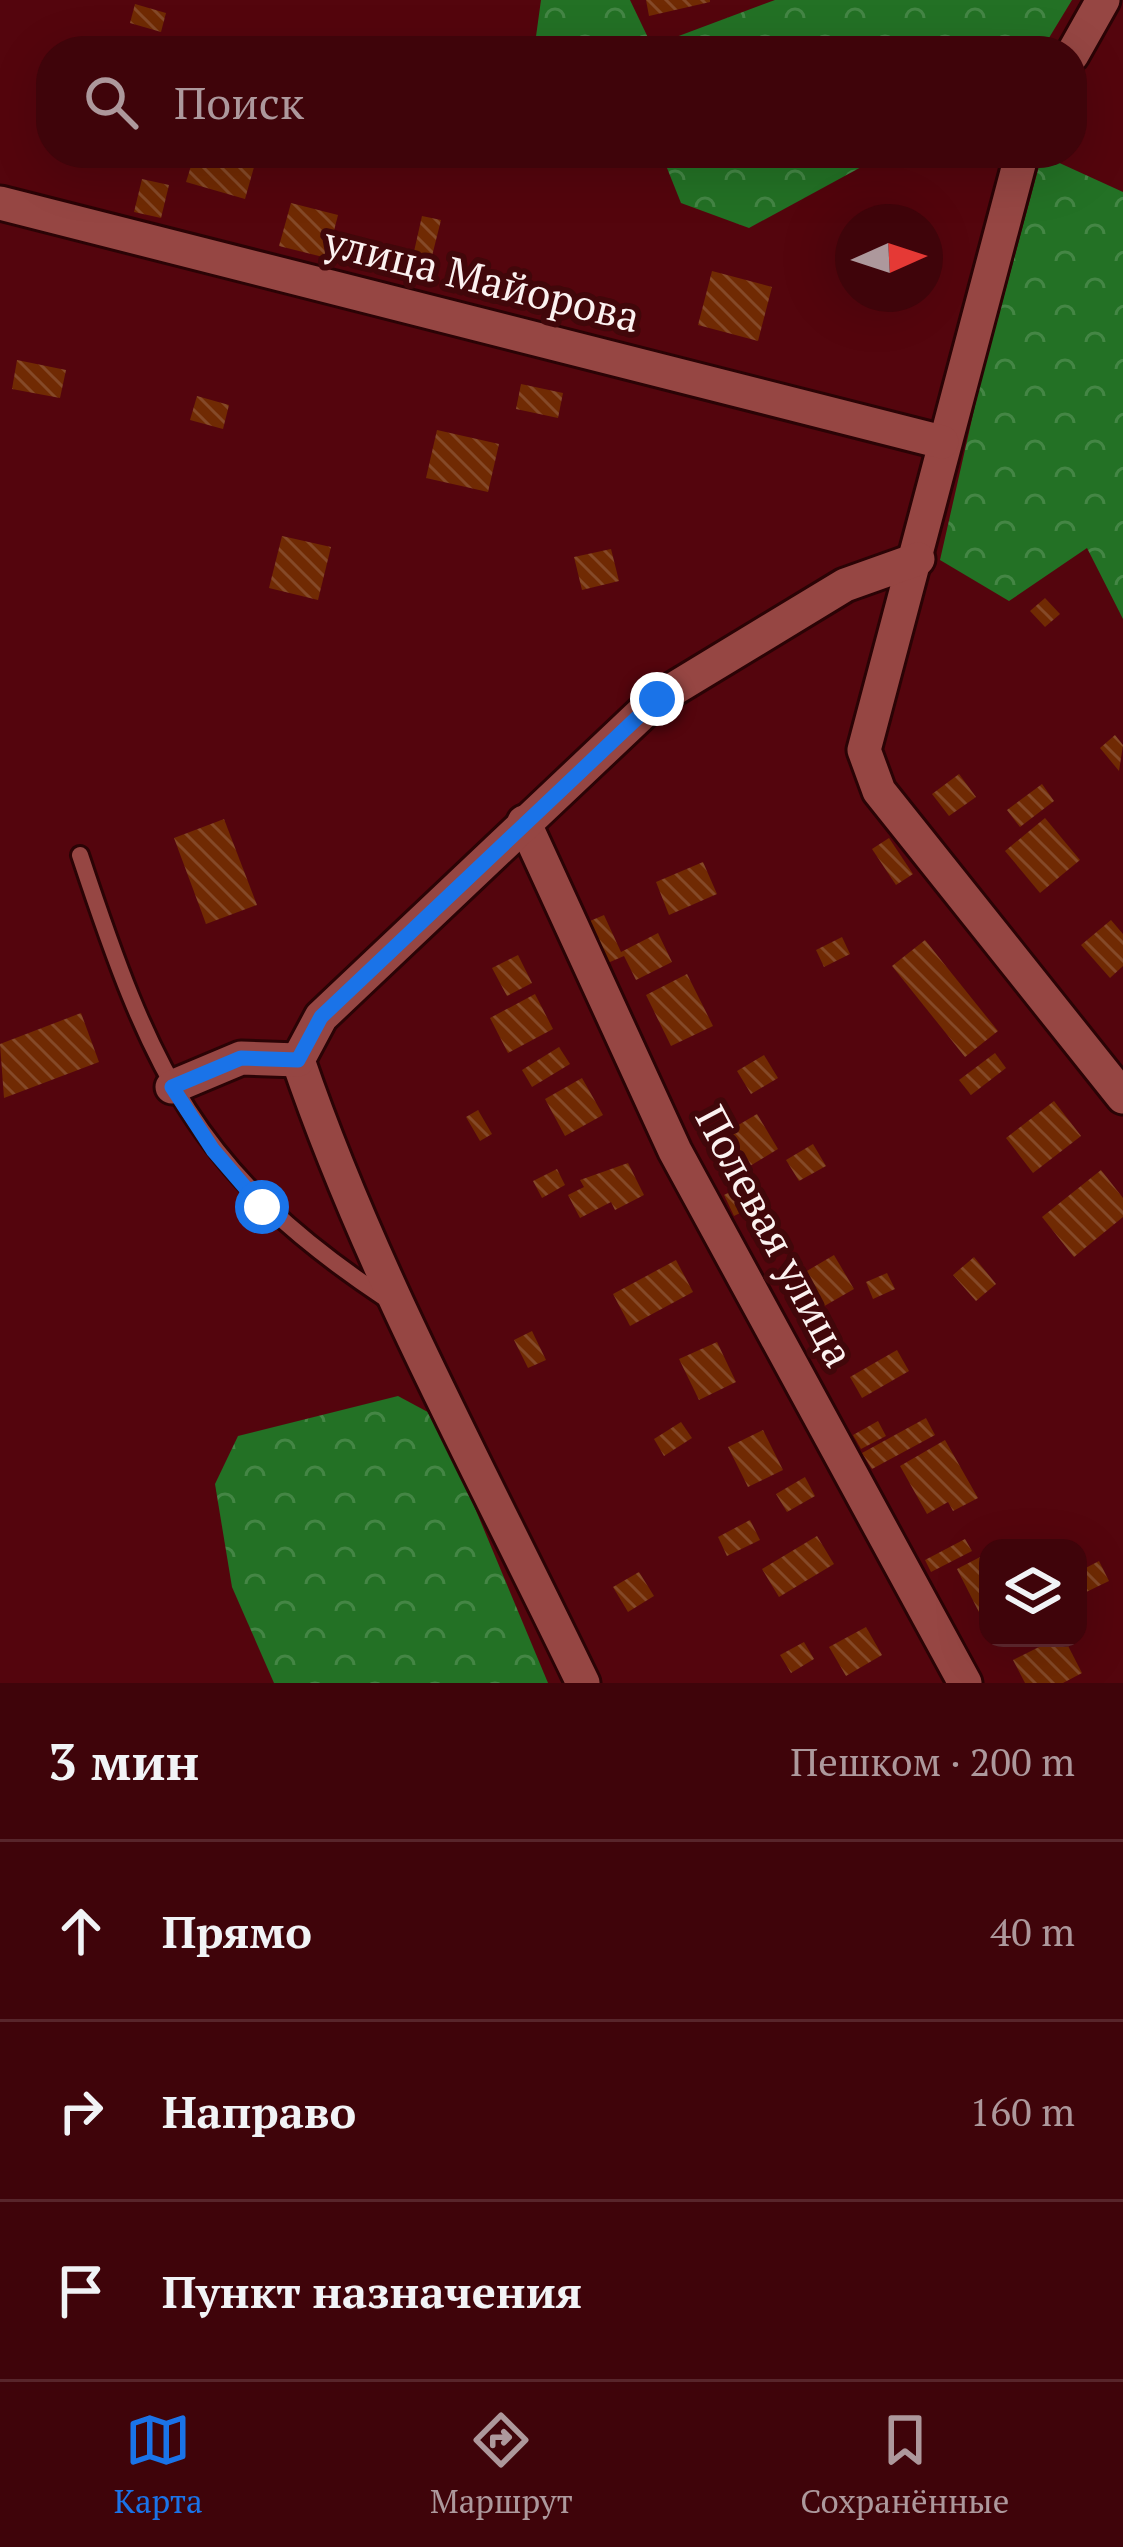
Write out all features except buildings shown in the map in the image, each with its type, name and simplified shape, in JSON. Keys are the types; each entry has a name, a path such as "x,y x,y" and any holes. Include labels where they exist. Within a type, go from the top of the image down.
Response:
{"street":[{"path":"1083,36 1103,0"},
{"path":"1018,168 864,750 879,791 1123,1097"},
{"name":"улица Майорова","path":"0,203 943,442"},
{"path":"583,1683 405,1311 318,1118 298,1060 321,1017 657,699 844,585 918,559"},
{"name":"Полевая улица","path":"524,822 675,1151 965,1683"},
{"path":"172,1087 241,1058 298,1060"}],"lane":[{"path":"80,855 128,1001 172,1087 213,1150 262,1207 314,1251 405,1311"}],"green space":[{"path":"541,0 630,0 647,36 536,36"},
{"path":"775,0 1072,0 1050,36 679,36"},
{"path":"667,168 859,168 749,228 681,203"},
{"path":"1038,168 1070,168 1123,192 1123,619 1087,548 1009,601 940,560 979,388"},
{"path":"398,1396 437,1417 548,1683 274,1683 232,1587 215,1484 238,1436"}],"route":[{"path":"262,1207 213,1150 172,1087 210,1067 241,1058 259,1055 298,1060 321,1017 657,699"}]}
